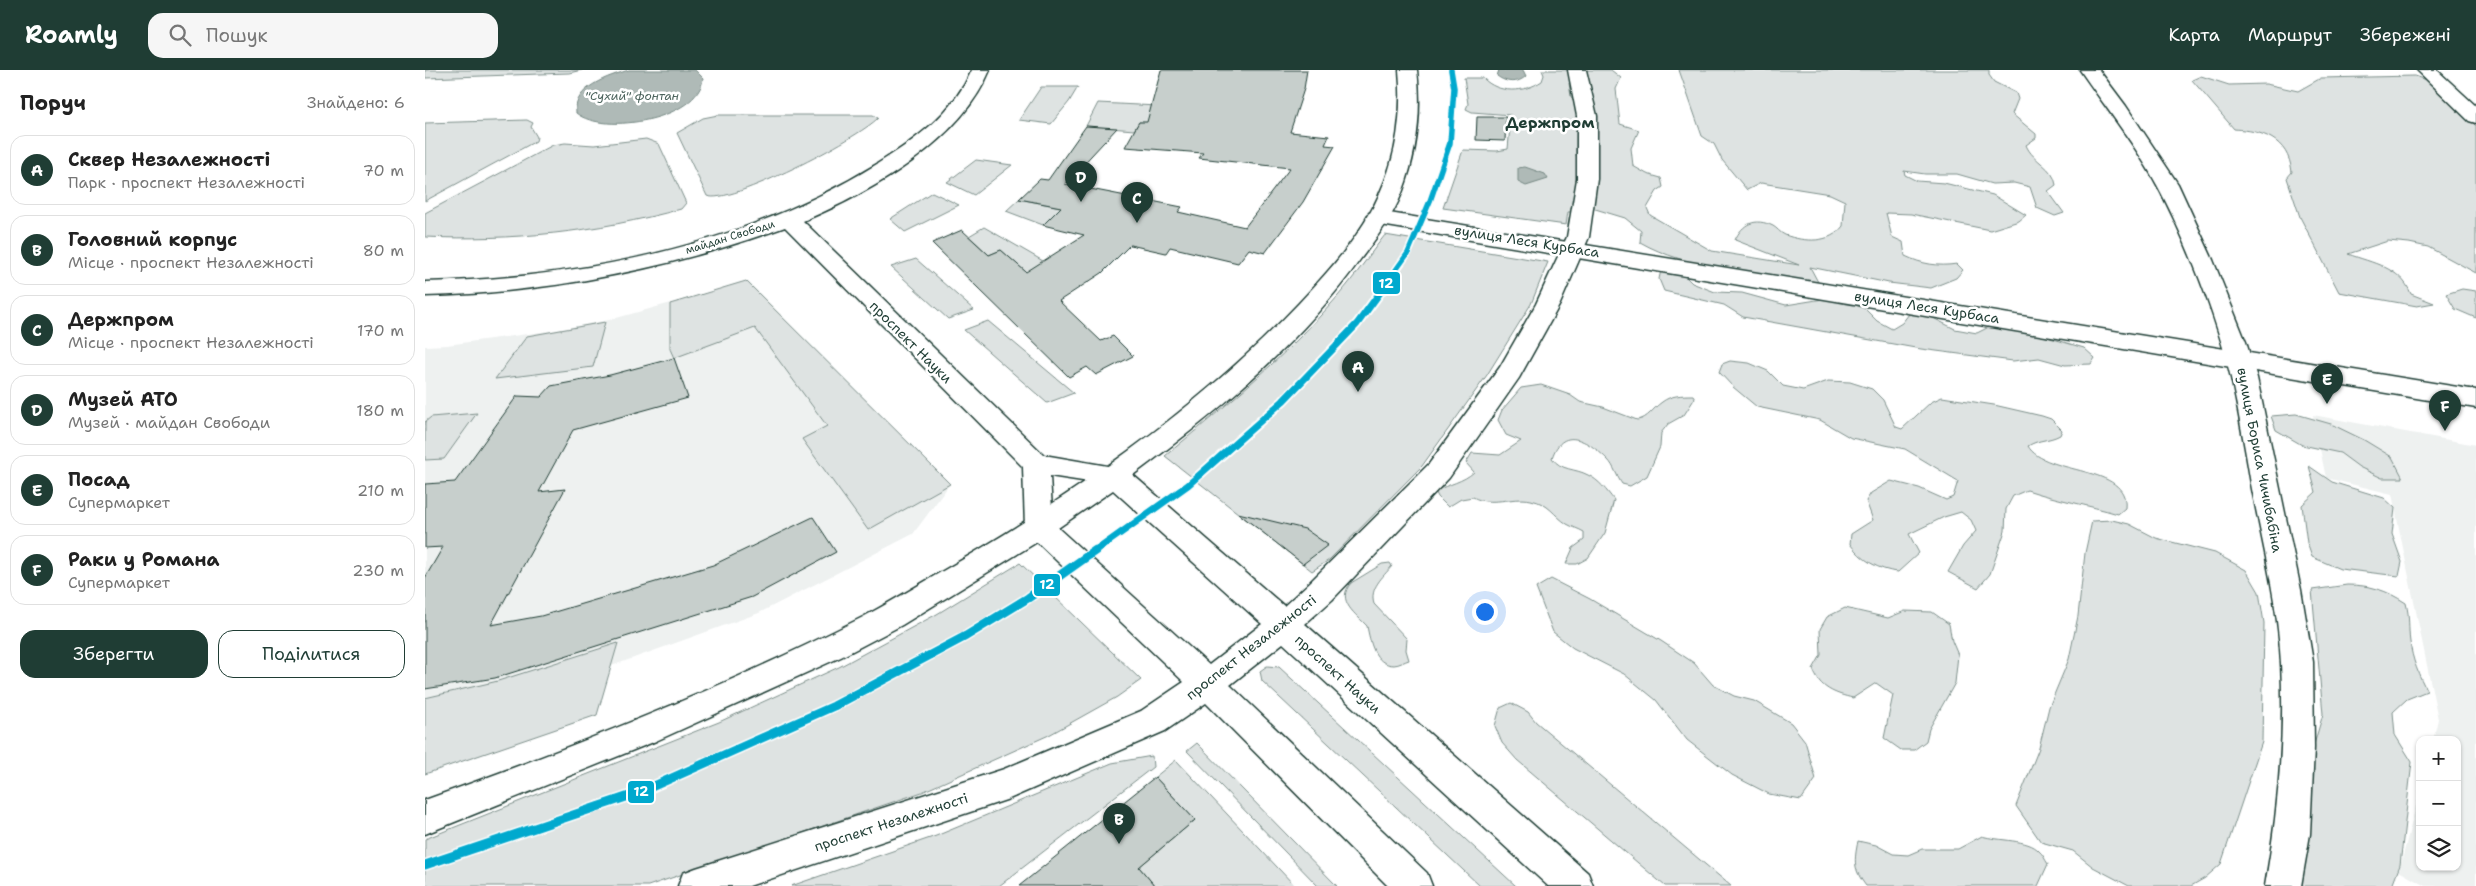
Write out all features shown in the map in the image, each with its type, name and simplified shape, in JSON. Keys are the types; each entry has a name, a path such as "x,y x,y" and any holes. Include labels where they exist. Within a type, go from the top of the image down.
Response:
{"main road":[{"name":"майдан Свободи","path":"425,289 469,289 577,275 683,252 789,219 870,178 935,133 967,98 981,70"},
{"path":"425,817 549,772 705,705 863,631 991,558 1115,476 1216,395 1283,335 1341,273 1385,206 1398,172 1407,129 1408,70"},
{"name":"проспект Незалежності","path":"696,886 1009,783 1153,721 1208,684 1283,625 1321,591 1439,471 1510,372 1547,304 1578,237 1587,179 1587,116 1577,70"},
{"name":"вулиця Бориса Чичибабіна","path":"2089,70 2119,110 2167,184 2202,260 2240,359 2286,590 2297,662 2297,748 2292,834 2283,886"},
{"path":"2426,70 2476,117"},
{"name":"вулиця Леся Курбаса","path":"1377,218 1574,248 2476,399"},
{"name":"проспект Науки","path":"789,219 1036,464"},
{"path":"1115,476 1036,464 1039,527 1208,684 1414,886"},
{"name":"проспект Науки","path":"1115,476 1575,886"}],"shaded area":[{"path":"425,70 582,70 569,73 425,78"},
{"path":"1542,70 1611,70 1621,78 1616,89 1620,124 1639,130 1631,148 1633,166 1647,174 1661,178 1663,187 1657,191 1647,208 1650,215 1712,251 1799,265 1735,240 1745,226 1755,222 1766,223 1783,234 1800,239 1824,239 1838,232 1843,226 1845,201 1830,194 1761,183 1747,190 1722,160 1714,144 1702,136 1679,70 1989,70 1989,75 1994,82 2016,93 2018,99 2012,114 2036,134 2036,138 2026,145 2033,156 2047,169 2054,179 2056,185 2048,191 2064,213 2055,216 2037,208 2030,187 2014,183 1992,184 1957,174 1925,174 1904,171 1905,175 1917,181 1944,183 1993,195 2026,215 2019,221 1990,230 1911,214 1886,213 1892,237 1903,242 1905,256 1930,264 1957,264 1963,270 1956,278 1931,288 1889,283 1810,267 1818,282 1743,273 1699,264 1658,251 1640,242 1641,231 1625,218 1592,208 1587,84 1569,83 1571,97 1577,100 1576,155 1580,168 1573,212 1568,212 1566,225 1443,208 1463,150 1497,151 1508,149 1511,115 1472,112 1466,109 1468,104 1464,78 1483,78 1496,87 1519,90 1542,81 1544,75"},
{"path":"2201,76 2229,85 2266,84 2298,91 2321,78 2415,76 2430,81 2476,126 2476,273 2428,247 2388,241 2348,254 2385,267 2400,278 2411,294 2434,303 2417,306 2339,292 2300,217 2287,178 2292,172 2290,160 2285,151 2272,138 2254,132 2234,129 2192,80"},
{"path":"1041,87 1078,87 1069,102 1051,124 1019,120"},
{"path":"1098,103 1178,107 1168,124 1139,122 1134,130 1086,126"},
{"path":"718,115 873,115 878,118 846,140 766,181 740,191 720,196 707,196 677,133 703,118"},
{"path":"527,120 533,123 531,127 537,137 536,141 425,201 425,123"},
{"path":"646,139 659,144 686,203 681,209 618,224 554,233 489,238 425,237 425,213 553,145 565,143 594,145"},
{"path":"976,160 1012,165 974,195 947,182"},
{"path":"932,192 959,205 905,232 890,219"},
{"path":"1019,199 1061,207 1043,225 1006,211"},
{"path":"984,227 1043,261 1028,274 1001,250 989,255 969,236"},
{"path":"1385,235 1548,262 1531,304 1487,375 1422,466 1329,560 1312,571 1165,456 1261,374 1306,331 1348,284"},
{"path":"916,259 974,310 948,319 891,267"},
{"path":"1661,270 1682,273 1692,283 1715,292 1742,293 1786,305 1829,298 1851,303 1865,309 1877,321 1892,329 1902,323 1909,314 1925,314 1955,329 1977,333 1995,324 2084,348 2095,358 2091,364 2065,365 2039,358 2013,361 1921,349 1743,317 1724,305 1664,291 1659,279"},
{"path":"746,281 950,484 868,530 802,439 827,426 755,328 674,358 670,349 670,304"},
{"path":"748,282 950,484 913,534 759,613 494,708 425,727 425,346 447,345 556,330 609,320"},
{"path":"2462,289 2476,291 2476,318 2455,309 2446,294"},
{"path":"988,321 1074,393 1047,403 964,330"},
{"path":"605,322 593,367 495,379 527,336"},
{"path":"1730,361 1749,363 1768,371 1783,386 1803,390 1828,381 1850,382 1872,389 1883,400 1896,427 1902,429 1931,402 1942,397 1994,405 2051,419 2062,430 2060,435 2028,446 2037,455 2051,462 2101,477 2114,484 2123,494 2125,508 2118,514 2027,490 2013,496 2006,509 2005,531 1990,574 1978,588 1948,572 1963,546 1976,531 1971,520 1961,512 1944,517 1909,534 1919,553 1898,572 1884,569 1865,559 1850,544 1851,534 1873,520 1866,501 1871,493 1891,481 1919,488 1946,500 1953,497 1958,481 1905,449 1851,438 1820,420 1757,407 1733,387 1719,372 1722,364"},
{"path":"1541,385 1570,395 1580,402 1603,407 1637,420 1644,418 1659,404 1669,398 1693,395 1695,398 1684,415 1668,424 1661,433 1660,447 1647,476 1630,486 1622,484 1608,460 1586,443 1578,439 1570,439 1563,441 1557,447 1552,458 1556,462 1564,467 1592,477 1603,486 1614,500 1605,533 1588,558 1577,564 1566,564 1573,548 1584,540 1584,532 1562,521 1543,504 1524,499 1487,501 1473,497 1461,499 1448,507 1435,491 1461,481 1474,472 1466,463 1472,453 1500,455 1521,441 1506,435 1498,420 1502,410 1521,388"},
{"path":"477,413 444,459 425,460 425,422 431,417"},
{"path":"2296,414 2331,424 2364,440 2392,457 2403,478 2382,478 2359,467 2340,453 2302,445 2276,430 2271,416"},
{"path":"2313,415 2476,445 2476,886 2425,886 2399,871 2416,805 2416,871 2461,871 2461,736 2434,736 2438,719 2392,494 2326,478"},
{"path":"2309,466 2332,482 2384,498 2395,508 2392,534 2402,562 2399,576 2340,569 2312,557 2307,543 2302,505 2316,492"},
{"path":"2112,520 2129,524 2156,538 2215,553 2246,570 2259,592 2264,623 2262,742 2221,864 2205,878 2191,886 2129,886 2093,867 2073,851 2041,842 2016,806 2039,748 2049,707 2069,659 2078,616 2085,553 2092,521"},
{"path":"1020,563 1141,680 1117,697 1049,735 922,792 648,886 425,886 425,839 719,722 839,667 937,614"},
{"path":"1390,563 1392,566 1375,588 1373,598 1374,604 1407,639 1406,650 1409,660 1394,665 1387,664 1377,657 1367,626 1349,607 1345,596 1351,583 1382,564"},
{"path":"1551,579 1590,599 1661,641 1694,663 1713,685 1734,696 1754,701 1791,723 1805,741 1816,779 1801,800 1769,794 1732,775 1687,740 1656,700 1624,674 1573,648 1553,632 1536,588"},
{"path":"2347,585 2378,589 2406,603 2412,655 2427,691 2407,699 2393,712 2395,735 2412,762 2400,865 2392,886 2294,886 2308,765 2323,714 2312,590"},
{"path":"1845,608 1888,618 1905,611 1932,612 1949,624 1952,641 1958,655 1955,683 1929,729 1926,741 1914,750 1901,750 1884,738 1893,695 1876,683 1853,698 1834,692 1819,681 1816,676 1813,669 1821,655 1820,629 1827,617"},
{"path":"618,643 597,715 425,774 425,698 498,681"},
{"path":"1267,666 1279,667 1516,886 1480,886 1262,681 1260,671"},
{"path":"1511,703 1528,712 1536,722 1731,886 1665,886 1517,760 1502,743 1495,726 1500,708"},
{"path":"1197,743 1337,886 1318,886 1187,751"},
{"path":"1152,756 1153,767 999,886 791,886 936,836 1112,763"},
{"path":"1176,760 1295,886 1155,886 1139,867 1195,820 1155,777"},
{"path":"1982,836 2021,842 2034,847 2040,852 2048,864 2038,886 1866,886 1857,870 1855,860 1858,841 1876,845 1893,854 1908,855 1922,849 1958,849"}],"water":[{"name":"\"Сухий\" фонтан","path":"629,70 695,70 703,78 698,92 686,104 669,113 649,119 628,123 607,123 589,120 576,113 580,96 586,90 603,79"},
{"path":"1499,70 1523,70 1526,76 1516,81 1508,81 1497,76"},
{"path":"1525,167 1545,174 1548,179 1526,186 1518,182 1518,168"}],"building":[{"path":"1161,70 1307,70 1304,89 1290,132 1329,136 1325,145 1335,146 1303,202 1265,253 1249,249 1238,263 1170,247 1166,253 1130,245 1102,273 1059,301 1101,341 1113,336 1133,356 1096,375 1087,367 1069,377 932,243 962,230 989,255 1001,250 1026,272 1084,235 1043,225 1061,207 1019,199 1040,179 1048,180 1086,126 1117,128 1065,184 1182,207 1178,212 1245,227 1290,168 1199,158 1203,153 1125,147 1139,122 1147,122"},
{"path":"1477,117 1506,117 1505,141 1476,140"},
{"path":"674,358 688,398 573,430 539,492 565,489 491,625 541,616 713,565 813,517 836,552 752,597 495,678 425,689 425,578 443,547 425,548 425,484 455,482 517,396 541,397 551,386 610,375"},
{"path":"1238,513 1305,529 1328,545 1303,564"},
{"path":"1155,777 1195,820 1139,867 1155,886 1019,886"}],"transit line":[{"name":"12","path":"425,865 638,793 834,706 966,636 1028,598 1188,485 1283,401 1357,324 1408,253 1430,201 1450,143 1454,88 1451,70"}],"place":[{"name":"Музей АТО","path":"1081,202"},
{"name":"Держпром","path":"1137,223"},
{"name":"Сквер Незалежності","path":"1358,392"},
{"name":"Посад","path":"2327,404"},
{"name":"Раки у Романа","path":"2445,431"},
{"name":"Головний корпус","path":"1119,844"}],"district":[{"name":"Держпром","path":"1550,122"}]}
